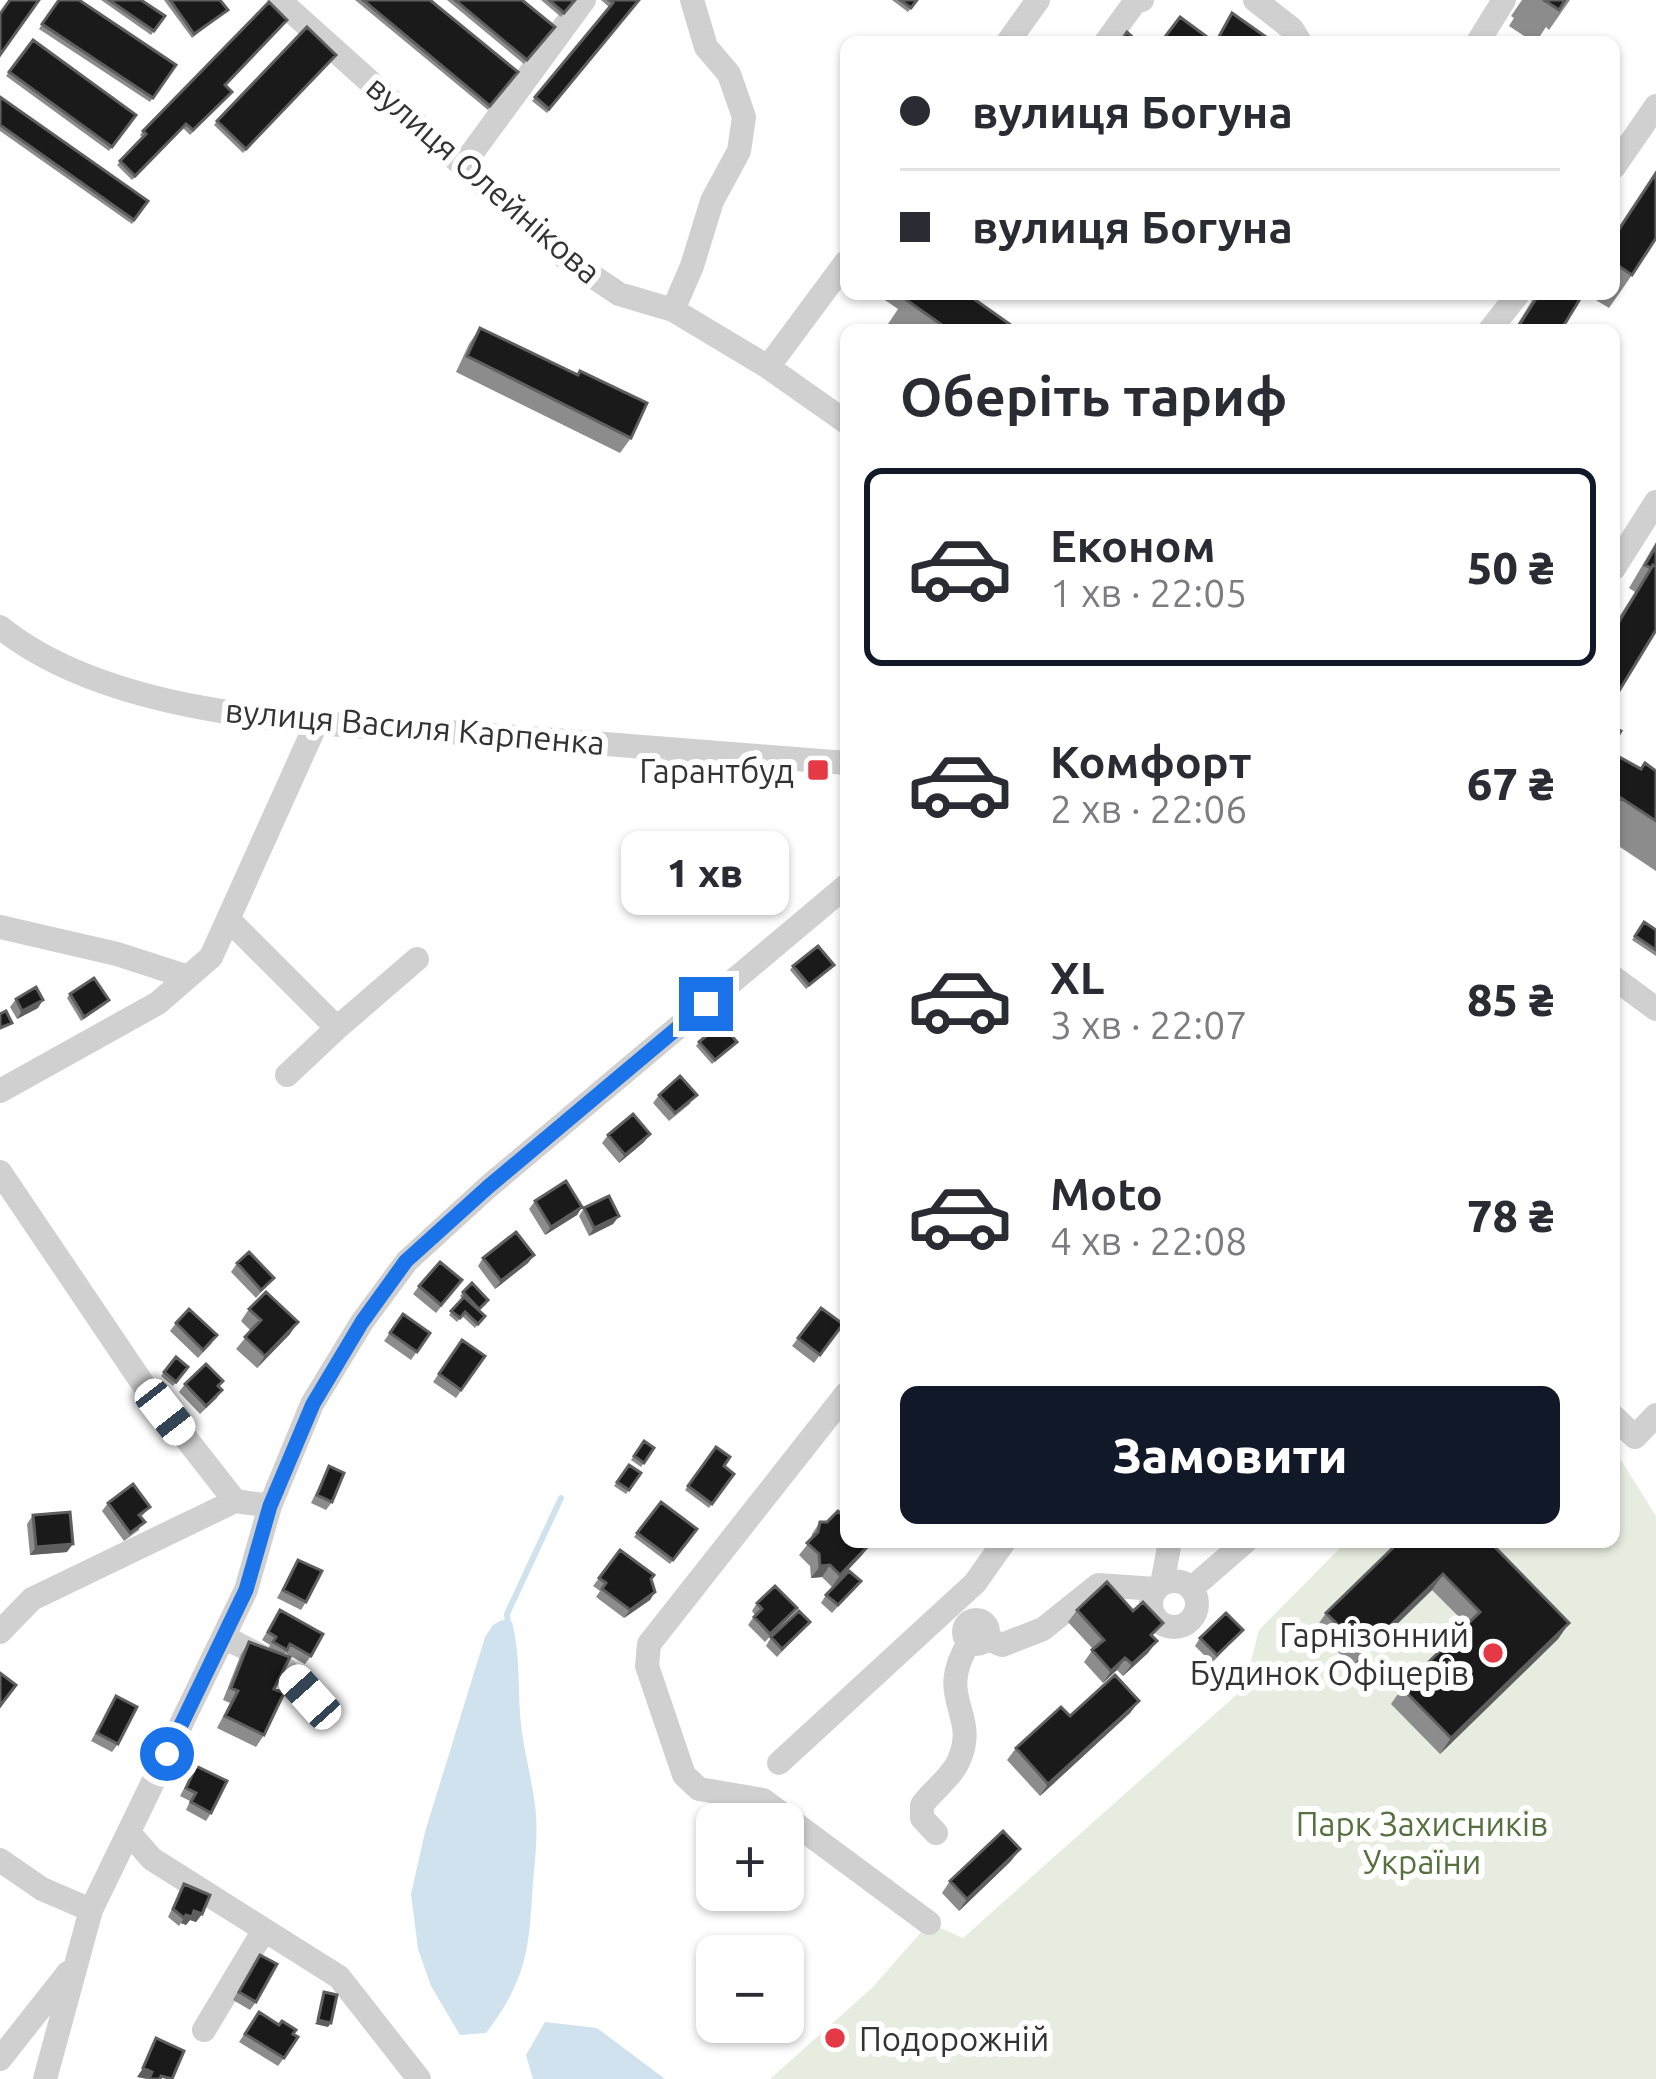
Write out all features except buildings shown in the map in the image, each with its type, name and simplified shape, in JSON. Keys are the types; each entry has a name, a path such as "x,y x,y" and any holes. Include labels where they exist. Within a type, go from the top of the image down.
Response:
{"street":[{"name":"вулиця Олейнікова","path":"279,0 567,259 619,294 673,310 768,367 840,418"},
{"path":"464,165 584,0"},
{"path":"673,310 712,201 739,151 744,117 729,74 706,47 692,0"},
{"path":"1011,36 1038,0"},
{"path":"1110,36 1135,2 1142,0"},
{"path":"1255,0 1296,36"},
{"path":"1482,36 1504,0"},
{"path":"1620,158 1656,106"},
{"path":"768,367 840,270"},
{"path":"1495,324 1513,300"},
{"path":"1620,559 1656,502"},
{"name":"вулиця Василя Карпенка","path":"0,627 64,667 164,700 317,722 840,764"},
{"path":"0,1091 158,1003 211,957 317,722"},
{"path":"44,2079 91,1910 246,1590 270,1506 313,1404 362,1322 406,1261 840,891"},
{"path":"228,920 337,1028"},
{"path":"0,927 117,954 188,977"},
{"path":"286,1075 417,959"},
{"path":"1620,983 1656,1010"},
{"path":"0,1172 141,1382 235,1502"},
{"path":"840,1402 649,1643 647,1666 684,1774 699,1789 763,1800 929,1923"},
{"path":"1620,1423 1635,1437 1656,1415"},
{"path":"0,1632 32,1599 235,1502 270,1506"},
{"path":"779,1763 975,1583 1000,1548"},
{"path":"915,1638 945,1634 1002,1646 1056,1619 1094,1586 1159,1586 1178,1580 1192,1588 1197,1611 1180,1627 1157,1620 1151,1605 1159,1586 1168,1548"},
{"path":"1192,1588 1238,1548"},
{"path":"936,1833 922,1818 922,1804 958,1765 963,1748 966,1729 953,1675 973,1637 968,1600 975,1583"},
{"path":"224,1636 284,1668 310,1697"},
{"path":"129,1833 152,1859 339,1977 418,2079"},
{"path":"0,1860 42,1889 91,1910"},
{"path":"204,2030 264,1930"},
{"path":"0,2059 77,1962"}],"green space":[{"name":"Парк Захисників України","path":"1620,1459 1656,1516 1656,2079 770,2079 873,1987 929,1923 963,1938 1244,1688 1259,1630 1340,1548 1620,1548"}],"water":[{"path":"502,1620 512,1622 515,1634 521,1725 535,1805 531,1917 522,1968 508,1999 486,2033 460,2035 431,1986 418,1949 411,1894 425,1832 485,1637"},
{"path":"545,2022 597,2028 665,2079 533,2079 526,2055"}],"waterway":[{"path":"508,1626 507,1614 561,1498"}],"place":[{"name":"Гарантбуд","path":"818,770"},
{"name":"Гарнізонний Будинок Офіцерів","path":"1493,1653"},
{"name":"Подорожнiй","path":"835,2038"}],"route":[{"path":"167,1754 246,1590 270,1506 313,1404 362,1322 406,1261 706,1004"}]}
